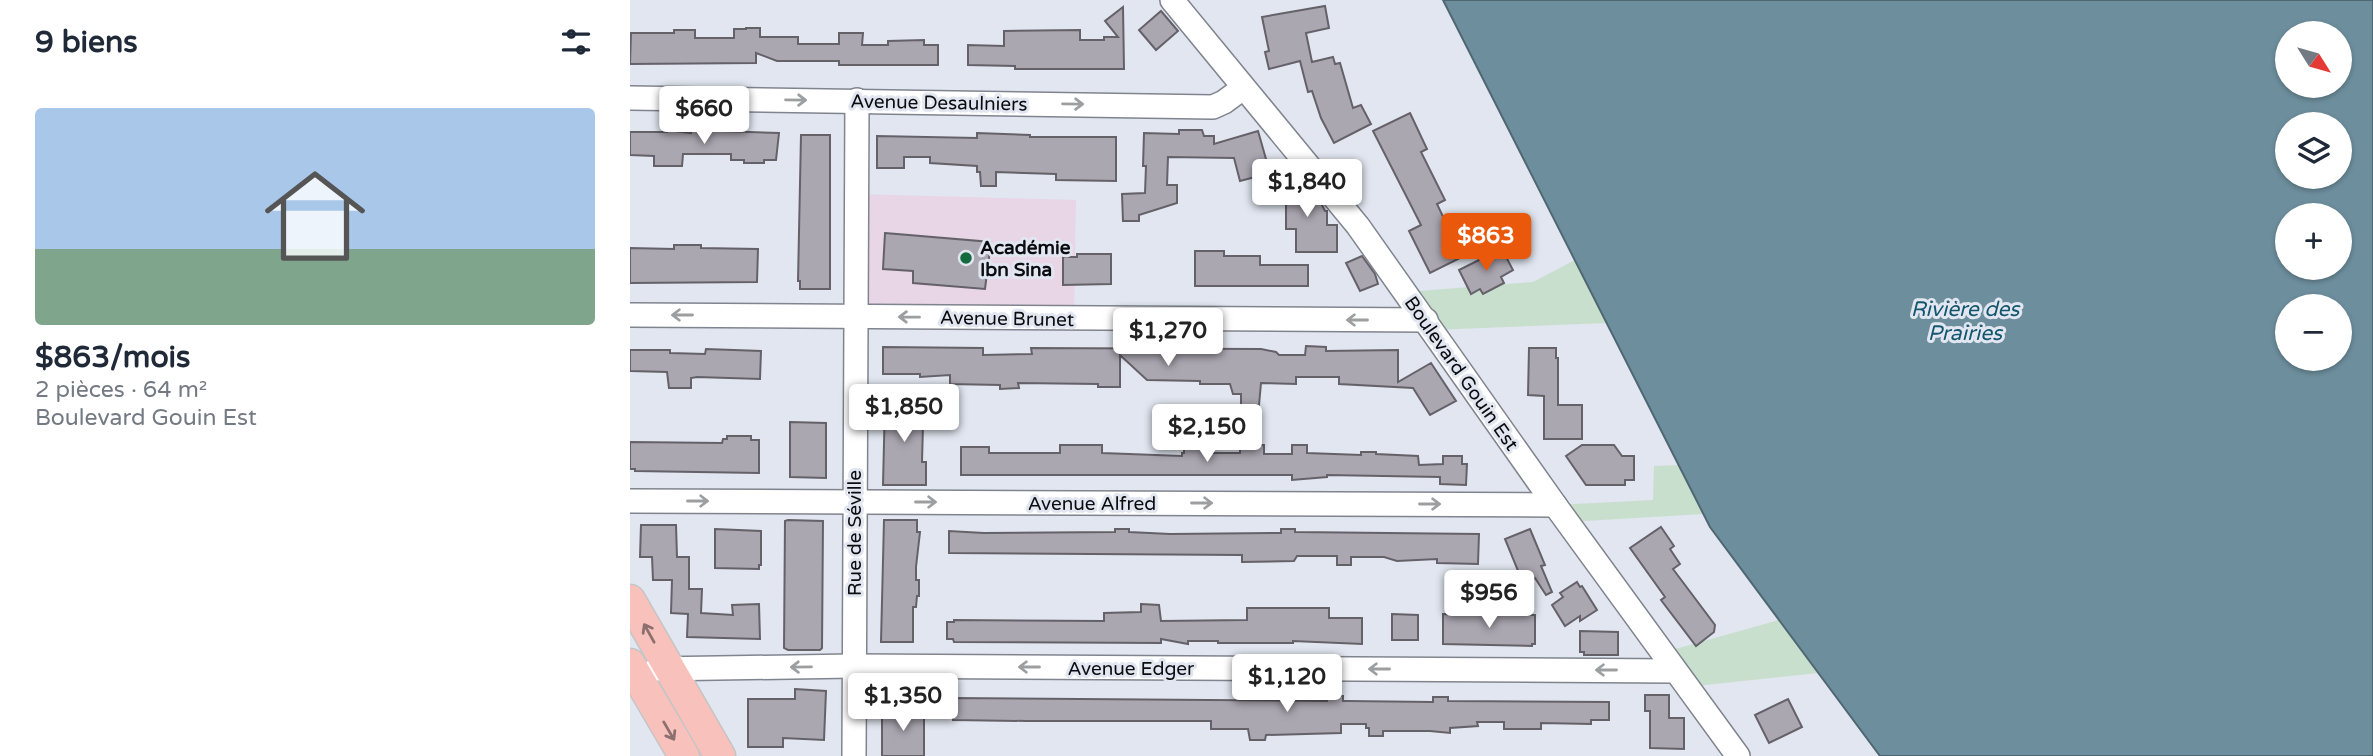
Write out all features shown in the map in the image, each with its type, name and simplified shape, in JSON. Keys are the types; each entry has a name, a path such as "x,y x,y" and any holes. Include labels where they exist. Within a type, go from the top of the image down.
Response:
{"main road":[{"path":"630,600 720,756"},
{"path":"631,666 684,756"}],"street":[{"name":"Boulevard Gouin Est","path":"1172,0 1358,226 1674,671 1738,756"},
{"name":"Avenue Desaulniers","path":"630,98 1213,107 1243,88"},
{"name":"Rue de Séville","path":"854,756 857,100"},
{"name":"Avenue Brunet","path":"630,315 1426,320"},
{"name":"Avenue Alfred","path":"630,501 1555,505"},
{"name":"Avenue Edger","path":"631,666 669,670 853,666 1674,671"}],"shaded area":[{"name":"Académie Ibn Sina","path":"857,194 1076,200 1074,319 855,316"}],"green space":[{"path":"1575,260 1608,323 1432,330 1406,292 1533,282"},
{"path":"1679,465 1704,514 1567,522 1555,505 1653,500 1654,466"},
{"path":"1779,620 1818,673 1687,687 1661,653"}],"water":[{"name":"Rivière des Prairies","path":"1443,0 2373,0 2373,756 1880,756 1710,527"}],"building":[{"path":"1325,6 1329,28 1306,33 1312,62 1333,57 1335,64 1340,63 1353,108 1361,105 1371,124 1334,143 1321,118 1312,91 1308,92 1300,61 1269,69 1265,52 1269,51 1262,17"},
{"path":"1123,7 1124,69 1015,69 1015,66 968,65 968,45 1004,46 1004,31 1080,30 1080,40 1118,37 1105,21"},
{"path":"1161,11 1178,31 1156,50 1139,30"},
{"path":"760,28 760,37 798,37 798,44 839,44 839,33 863,33 862,45 924,40 924,45 938,45 938,65 839,65 839,61 777,61 756,53 756,63 630,64 631,33 695,30 695,38 734,38 734,29"},
{"path":"1410,113 1427,149 1421,152 1445,200 1437,204 1462,257 1430,273 1409,231 1421,225 1373,131"},
{"path":"667,130 691,133 691,130 779,133 776,160 744,163 744,160 731,160 731,154 683,154 682,166 654,166 654,156 630,155 630,132"},
{"path":"1179,130 1202,130 1204,136 1214,136 1214,144 1258,131 1270,173 1240,181 1234,158 1168,157 1167,185 1177,185 1177,203 1139,215 1139,221 1123,221 1122,194 1145,193 1144,133 1179,134"},
{"path":"977,133 1030,137 1116,137 1116,181 1056,180 1056,174 996,172 996,186 981,186 977,166 930,163 930,157 904,157 904,168 877,168 877,136 977,138"},
{"path":"801,135 830,135 830,289 800,289 798,281"},
{"path":"1276,183 1305,183 1316,197 1316,203 1321,203 1327,211 1327,225 1337,225 1337,252 1296,252 1296,229 1286,229 1286,201 1276,201"},
{"path":"885,233 991,242 985,289 913,283 913,271 883,269"},
{"path":"674,245 758,249 757,282 630,283 630,248 674,249"},
{"path":"1195,251 1224,251 1224,256 1260,256 1260,265 1308,265 1308,286 1195,286"},
{"path":"1503,251 1513,270 1501,277 1504,283 1483,294 1480,289 1471,294 1459,270"},
{"path":"1077,254 1111,254 1111,284 1063,285 1063,257 1077,257"},
{"path":"1362,256 1375,274 1378,284 1360,291 1346,263"},
{"path":"1306,346 1326,347 1326,351 1398,350 1398,382 1431,363 1456,401 1430,415 1413,388 1339,384 1339,377 1296,377 1296,384 1261,383 1259,405 1241,405 1241,394 1233,394 1230,384 1147,380 1120,355 1120,387 1098,387 1098,384 1018,383 1019,388 1000,389 1000,385 950,384 950,375 920,377 920,374 883,374 883,347 983,348 983,355 1032,354 1031,348 1261,349 1279,355 1305,355"},
{"path":"1529,348 1556,348 1558,405 1582,405 1582,439 1544,439 1544,396 1528,395"},
{"path":"706,349 761,351 760,379 697,377 691,378 691,388 669,388 667,372 630,371 630,350 670,350 670,353 705,354"},
{"path":"885,402 924,402 924,407 928,407 928,421 924,421 923,425 922,462 926,462 926,485 883,485"},
{"path":"790,422 826,423 826,478 790,477"},
{"path":"727,436 751,436 751,440 759,440 759,473 630,469 630,442 722,443"},
{"path":"1060,445 1102,445 1102,453 1182,456 1184,446 1211,446 1210,453 1240,453 1240,445 1264,445 1264,454 1292,454 1292,445 1307,445 1307,453 1361,455 1361,452 1376,452 1418,456 1419,465 1443,464 1443,456 1462,456 1462,464 1467,464 1466,485 1440,484 1440,477 1327,475 1292,480 1292,475 961,475 961,447 989,447 989,453 1060,453"},
{"path":"1582,445 1614,445 1622,456 1634,456 1634,480 1625,480 1625,485 1586,485 1566,456"},
{"path":"884,520 917,520 917,532 920,532 916,567 919,596 916,607 913,607 913,642 881,642"},
{"path":"785,521 823,521 820,650 784,648"},
{"path":"641,525 676,525 677,557 689,557 689,589 702,589 701,613 733,615 732,605 759,604 760,639 687,637 688,614 671,613 672,580 653,580 652,557 640,557"},
{"path":"1661,527 1674,546 1670,549 1680,564 1673,569 1715,625 1714,632 1696,646 1661,600 1665,597 1630,548"},
{"path":"715,529 761,531 759,569 715,568"},
{"path":"1115,529 1170,534 1281,533 1281,529 1295,529 1295,532 1479,534 1478,564 1437,563 1437,559 1397,561 1384,557 1351,557 1351,565 1337,565 1337,556 1297,556 1294,561 1242,562 1242,555 949,553 949,531 1115,532"},
{"path":"1530,529 1545,565 1541,566 1552,592 1546,595 1535,578 1523,583 1505,539"},
{"path":"1577,582 1597,610 1580,621 1580,616 1565,626 1552,605 1563,597 1560,593"},
{"path":"1141,604 1159,605 1161,621 1247,620 1247,608 1329,608 1329,618 1362,618 1362,644 1188,641 1188,644 1161,639 1161,643 954,642 953,639 947,639 947,622 954,620 1104,621 1104,613 1141,612"},
{"path":"1392,614 1418,615 1418,640 1392,640"},
{"path":"1443,614 1535,615 1535,644 1443,644"},
{"path":"1580,631 1618,632 1618,655 1584,655 1584,652 1580,652"},
{"path":"795,689 826,691 824,740 783,738 783,747 748,747 748,699 795,699"},
{"path":"1645,695 1669,695 1669,718 1684,718 1684,749 1650,748 1650,711 1645,711"},
{"path":"1327,696 1343,696 1343,701 1433,702 1433,697 1448,697 1448,701 1609,702 1609,720 1591,720 1591,724 1541,723 1541,729 1504,729 1504,722 1477,722 1478,726 1450,728 1450,733 1383,731 1383,736 1369,736 1366,724 1341,724 1341,733 1266,735 1265,740 1250,740 1248,729 1211,729 1211,721 946,718 946,701 953,701 953,698 1327,701"},
{"path":"1788,699 1802,727 1769,743 1755,715"},
{"path":"884,710 924,710 924,756 882,756"}],"place":[{"name":"Académie Ibn Sina","path":"966,258"}]}
